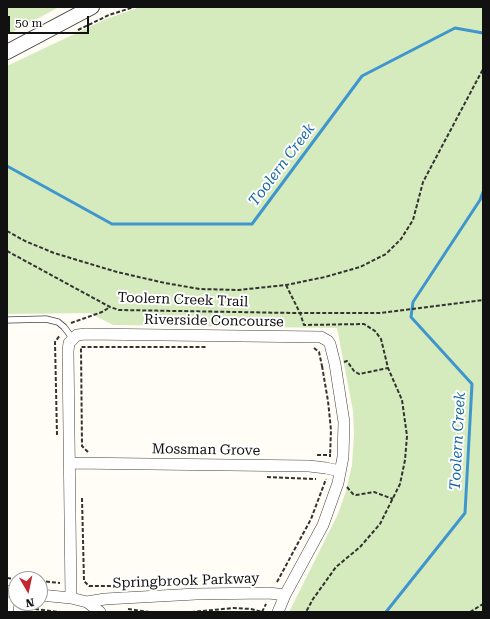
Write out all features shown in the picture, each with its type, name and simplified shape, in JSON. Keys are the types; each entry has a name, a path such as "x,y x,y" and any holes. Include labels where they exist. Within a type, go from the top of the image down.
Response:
{"street":[{"path":"7,52 73,24 92,7"},
{"name":"Riverside Concourse","path":"73,339 78,335 86,334 321,337 330,344 335,364 344,422 344,445 338,483 323,525 285,595 278,612"},
{"path":"71,598 68,352 69,343 73,339"},
{"name":"Mossman Grove","path":"70,463 309,466 327,474 340,471"},
{"name":"Springbrook Parkway","path":"48,596 71,598 88,602 105,599 196,594 272,593 285,595"},
{"name":"Springbrook Parkway","path":"88,602 100,612"}],"lane":[{"path":"7,320 46,319 58,322 73,339"}],"path":[{"path":"73,24 134,7"},
{"path":"7,231 24,241 54,253 117,272 200,289 238,290 286,285 325,277 360,267 386,254 401,240 413,220 423,182 483,69"},
{"name":"Toolern Creek Trail","path":"7,251 110,307 132,311 381,313 483,300"},
{"path":"286,285 300,313 304,325 364,324 376,331 381,339 388,368 402,400 407,436 405,460 400,484 380,524 360,546 336,567 313,599 306,612"},
{"path":"64,327 76,320 102,312 110,307"},
{"path":"82,464 81,347 213,348"},
{"path":"191,612 234,608 262,612 312,520 327,474 331,452 331,430 328,401 319,352 314,348 307,348"},
{"path":"322,366 347,361 354,371 359,374 388,368"},
{"path":"82,446 87,452 95,452"},
{"path":"327,474 356,495 374,492 393,499"},
{"path":"82,498 84,581 89,586 123,586"},
{"path":"48,582 60,583"},
{"path":"218,582 240,582"},
{"path":"470,612 483,604"},
{"path":"127,609 149,612"},
{"path":"34,611 60,612"}],"green space":[{"path":"7,7 59,7 7,35"},
{"path":"140,7 483,7 483,612 289,612 338,514 346,491 352,465 354,434 353,411 337,328 113,325 90,313 7,314 7,66 106,19"}],"waterway":[{"name":"Toolern Creek","path":"7,166 112,224 252,224 362,76 455,28 483,33"},
{"name":"Toolern Creek","path":"386,612 465,513 472,384 411,317 413,302 480,200 483,192"}]}
